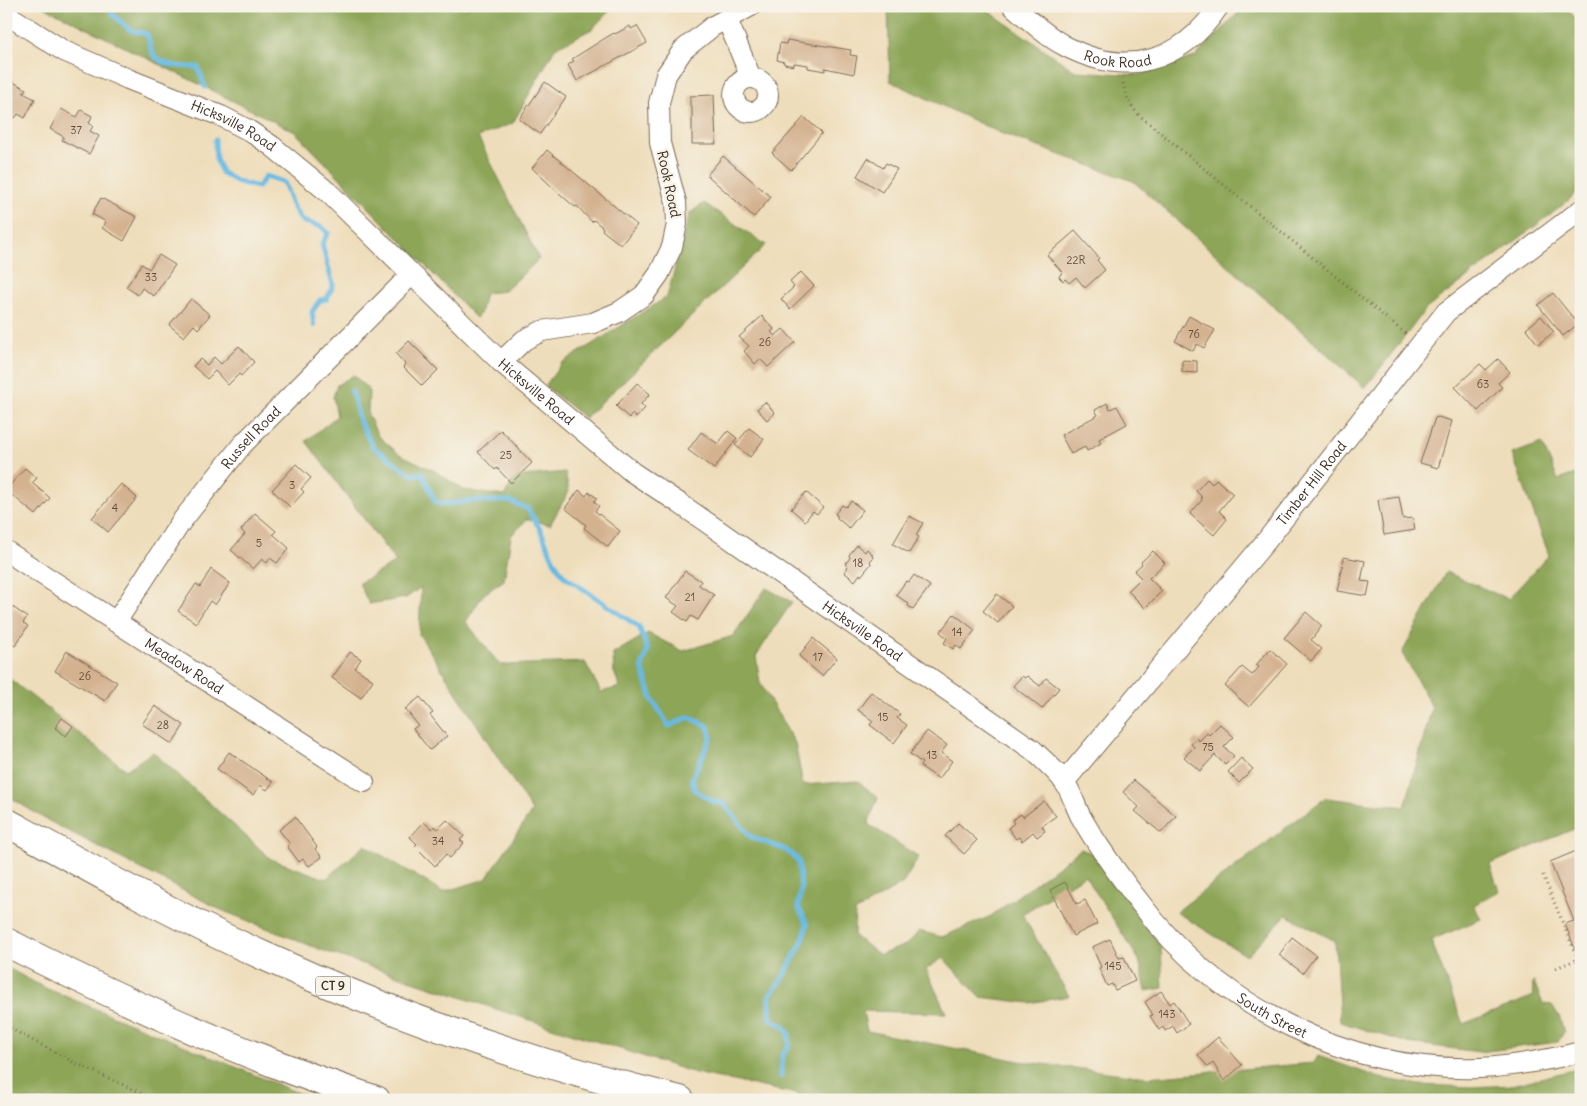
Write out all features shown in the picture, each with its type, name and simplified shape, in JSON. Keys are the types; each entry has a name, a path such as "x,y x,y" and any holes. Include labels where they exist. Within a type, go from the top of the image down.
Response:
{"highway":[{"name":"CT 9","path":"6,822 181,916 263,956 359,997 448,1031 524,1056 603,1080 680,1100"},
{"path":"6,942 113,995 196,1032 284,1067 376,1100"}],"street":[{"name":"Rook Road","path":"501,362 524,340 542,331 593,323 619,312 644,294 659,274 672,247 677,224 676,202 660,143 659,103 666,75 682,50 713,26 751,6"},
{"name":"Rook Road","path":"1013,6 1038,28 1064,46 1091,57 1120,64 1162,56 1179,47 1195,35 1212,17 1219,6"},
{"name":"Hicksville Road","path":"6,14 64,51 204,109 248,130 272,146 329,194 501,362 632,472 687,508 1033,750 1064,782"},
{"path":"727,19 751,78"},
{"name":"Timber Hill Road","path":"1064,782 1266,540 1446,312 1581,210"},
{"name":"Russell Road","path":"116,622 181,522 242,445 411,275"},
{"name":"Meadow Road","path":"6,551 364,782"},
{"name":"South Street","path":"1064,782 1081,817 1099,845 1142,906 1168,938 1194,964 1224,987 1294,1028 1365,1054 1403,1062 1440,1066 1478,1068 1514,1065 1553,1059 1581,1052"}],"path":[{"path":"1120,64 1125,96 1131,107 1140,116 1419,344"},
{"path":"1543,875 1581,966"},
{"path":"1556,968 1578,959"},
{"path":"6,1026 74,1062 156,1100"}],"green space":[{"path":"42,6 462,6 466,9 470,6 614,6 592,29 555,48 513,123 478,137 539,259 505,291 485,293 480,314 476,318 295,132"},
{"path":"888,6 981,6 1075,71 1138,75 1195,57 1245,6 1564,6 1581,24 1581,189 1563,205 1426,309 1365,388 1133,181 1000,133 890,81"},
{"path":"704,203 766,245 585,418 545,386 562,363 667,297 690,213"},
{"path":"354,375 369,390 368,415 378,436 399,454 435,471 464,490 504,496 515,477 565,472 569,491 550,525 527,519 511,536 504,580 483,595 466,622 500,665 585,662 601,692 620,687 614,672 613,654 648,633 683,651 733,636 766,588 792,602 756,656 760,683 795,743 803,785 858,781 878,798 868,824 919,857 903,883 855,912 854,936 880,955 908,944 919,931 942,937 991,916 1081,849 1101,857 1161,946 1163,988 1146,991 1139,960 1085,875 1022,914 1069,996 1030,1003 980,997 943,958 926,969 946,1013 863,1011 867,1031 1019,1061 1147,1077 1314,1063 1318,1056 1380,1078 1419,1085 1472,1087 1512,1085 1581,1068 1581,1100 826,1100 695,1073 324,951 221,910 45,819 6,795 6,676 126,770 153,752 271,859 326,879 365,845 443,892 486,879 532,811 419,634 421,587 406,598 369,604 359,583 396,562 306,441 337,416 333,397 337,385"},
{"path":"1542,443 1558,480 1581,472 1581,826 1490,864 1499,891 1474,905 1481,919 1431,940 1463,1024 1534,996 1532,983 1534,982 1543,1004 1552,1005 1559,1016 1564,1032 1558,1042 1480,1052 1408,1043 1340,1022 1335,941 1286,915 1247,956 1176,912 1325,798 1405,807 1432,707 1402,653 1446,572 1508,599 1549,555 1512,454"},
{"path":"6,967 43,987 315,1100 15,1100 6,1092"}],"building":[{"path":"630,26 631,29 637,26 647,43 577,81 568,65 574,61 572,59 614,33"},
{"path":"787,40 851,50 850,55 857,56 854,74 825,68 825,71 808,68 808,65 794,63 794,66 784,64 784,62 777,60 780,43 786,44"},
{"path":"6,78 26,89 23,93 35,99 25,118 18,114 15,118 6,113"},
{"path":"545,82 566,97 540,134 519,119"},
{"path":"714,95 716,144 692,144 692,107 690,107 690,96"},
{"path":"61,109 77,117 81,110 92,116 89,123 93,126 90,131 99,136 89,154 62,140 64,137 50,129"},
{"path":"804,117 822,133 791,170 772,153"},
{"path":"547,150 637,225 621,245 602,230 603,228 594,220 592,222 577,206 575,207 532,168"},
{"path":"723,156 771,197 754,217 707,175"},
{"path":"868,158 883,168 886,163 897,169 882,192 857,176"},
{"path":"101,198 137,217 124,241 102,228 106,222 92,214"},
{"path":"1075,231 1099,258 1097,260 1105,270 1085,288 1076,277 1069,283 1065,279 1063,281 1059,277 1062,272 1047,255"},
{"path":"159,255 175,265 154,296 142,288 138,295 126,287 142,264 149,269"},
{"path":"801,272 814,286 790,309 781,299 794,287 790,282"},
{"path":"1553,293 1578,324 1563,336 1538,305"},
{"path":"191,299 210,315 198,329 194,325 184,337 169,325"},
{"path":"762,316 774,329 771,332 775,336 783,329 795,342 768,367 760,359 755,364 744,351 749,346 739,337"},
{"path":"1189,316 1215,330 1204,348 1197,344 1193,351 1175,341"},
{"path":"1541,316 1554,332 1538,344 1526,329"},
{"path":"409,341 438,370 422,386 403,367 405,364 396,354"},
{"path":"239,346 254,362 241,376 239,374 228,385 215,371 207,379 193,366 200,359 207,365 214,357 221,364"},
{"path":"1498,359 1510,372 1498,383 1502,387 1478,411 1455,387 1480,364 1486,370"},
{"path":"1182,360 1197,361 1197,373 1182,372"},
{"path":"637,383 650,394 641,404 645,408 636,418 632,414 629,418 616,406"},
{"path":"765,402 775,413 767,420 757,409"},
{"path":"1107,403 1110,409 1117,406 1127,424 1099,439 1101,443 1087,451 1085,447 1071,454 1061,435 1098,415 1095,410"},
{"path":"1438,417 1452,421 1438,468 1420,463 1435,418"},
{"path":"749,428 764,439 750,457 735,445"},
{"path":"501,430 532,463 511,483 478,452"},
{"path":"728,431 737,438 714,469 688,450 701,432 718,444"},
{"path":"296,464 311,478 301,489 304,492 290,507 272,490"},
{"path":"25,468 37,478 32,483 50,498 36,515 6,490"},
{"path":"1207,479 1212,484 1216,479 1233,494 1219,511 1227,519 1214,535 1190,514 1202,500 1196,491"},
{"path":"121,484 137,498 108,532 92,518"},
{"path":"579,490 586,496 589,492 597,498 594,502 599,506 595,511 620,531 608,547 584,528 586,525 565,508"},
{"path":"806,492 823,507 817,514 813,511 805,521 791,509"},
{"path":"1399,497 1403,519 1413,518 1415,530 1384,535 1378,500"},
{"path":"851,501 863,510 849,528 835,514 842,505 846,507"},
{"path":"255,513 276,531 273,534 289,548 277,563 270,558 267,563 262,559 253,569 231,550 245,534 241,530"},
{"path":"909,516 923,523 916,535 919,537 909,553 893,544"},
{"path":"857,545 865,552 867,549 873,558 870,561 871,564 855,581 844,572 848,567 845,564 850,558 849,555"},
{"path":"1153,551 1165,563 1149,578 1162,591 1145,608 1128,591 1141,578 1134,571"},
{"path":"1344,557 1365,561 1361,581 1370,582 1367,596 1337,591"},
{"path":"211,569 230,583 215,605 210,601 196,623 178,611 196,584 200,587"},
{"path":"685,571 701,581 699,585 714,595 698,620 691,616 687,622 673,612 678,606 666,598"},
{"path":"914,575 930,586 913,609 896,595 906,581 909,582"},
{"path":"997,594 1012,606 998,623 983,611"},
{"path":"11,606 27,617 23,623 28,626 15,646 8,641 6,642 6,613"},
{"path":"1306,612 1322,626 1311,640 1322,649 1311,661 1284,638"},
{"path":"954,614 975,630 961,649 956,645 953,649 944,643 947,638 940,632"},
{"path":"813,638 837,658 822,676 799,656"},
{"path":"1270,649 1287,664 1249,707 1225,686 1242,667 1252,675 1259,667 1256,665"},
{"path":"67,651 117,682 105,701 55,671"},
{"path":"350,652 361,659 355,668 373,680 361,698 332,678"},
{"path":"1022,676 1025,678 1027,676 1040,686 1046,678 1059,688 1042,709 1013,686"},
{"path":"871,692 900,714 897,718 907,725 894,743 870,725 873,721 858,710"},
{"path":"420,697 433,713 430,715 447,736 430,750 413,729 418,725 405,709"},
{"path":"155,706 184,725 172,744 142,724"},
{"path":"62,718 73,726 66,736 55,728"},
{"path":"1220,724 1234,737 1224,747 1234,756 1225,765 1215,755 1200,771 1184,757 1194,747 1191,744 1196,738 1199,741 1207,733 1209,735"},
{"path":"927,731 947,745 941,753 952,761 939,779 920,766 922,763 910,754"},
{"path":"229,752 273,782 267,790 260,785 253,795 217,769"},
{"path":"1241,758 1253,769 1239,783 1228,772"},
{"path":"1134,780 1176,816 1161,833 1135,811 1139,807 1123,792"},
{"path":"1044,801 1056,816 1042,826 1045,831 1037,837 1033,832 1022,841 1019,837 1016,839 1008,828 1014,823 1012,820 1021,814 1023,817"},
{"path":"295,817 322,857 309,866 303,859 299,862 287,846 290,844 279,830"},
{"path":"447,820 464,836 460,840 464,843 450,858 446,854 435,866 415,846 417,844 410,837 424,822 432,829 434,826 438,829"},
{"path":"958,823 977,840 964,854 945,836"},
{"path":"1581,849 1581,952 1577,954 1565,924 1574,921 1550,862"},
{"path":"1065,882 1077,904 1085,900 1097,924 1073,936 1050,890"},
{"path":"1292,937 1316,955 1303,973 1279,955"},
{"path":"1110,939 1119,958 1124,957 1135,981 1115,990 1112,984 1107,986 1092,947"},
{"path":"1161,991 1170,1004 1174,1001 1189,1024 1177,1033 1173,1026 1165,1031 1163,1027 1159,1030 1150,1016 1153,1015 1145,1002"},
{"path":"1218,1037 1242,1065 1224,1081 1213,1063 1208,1067 1198,1055"}],"waterway":[{"path":"111,6 112,14 130,30 147,34 153,54 162,62 186,67 198,67 205,87"},
{"path":"215,140 216,159 222,173 236,181 258,187 266,176 284,182 292,205 302,221 322,227 328,233 322,244 333,285 327,299 320,300 312,312 314,326"},
{"path":"352,391 359,420 373,447 412,475 422,473 436,503 509,501 528,509 540,529 554,561 564,576 639,627 648,650 642,667 652,699 669,726 689,717 708,726 711,737 692,779 695,790 712,801 724,804 751,837 786,850 798,860 801,889 798,907 807,924 803,940 781,981 769,996 771,1020 783,1025 789,1033 789,1047 782,1055 781,1077"}]}
